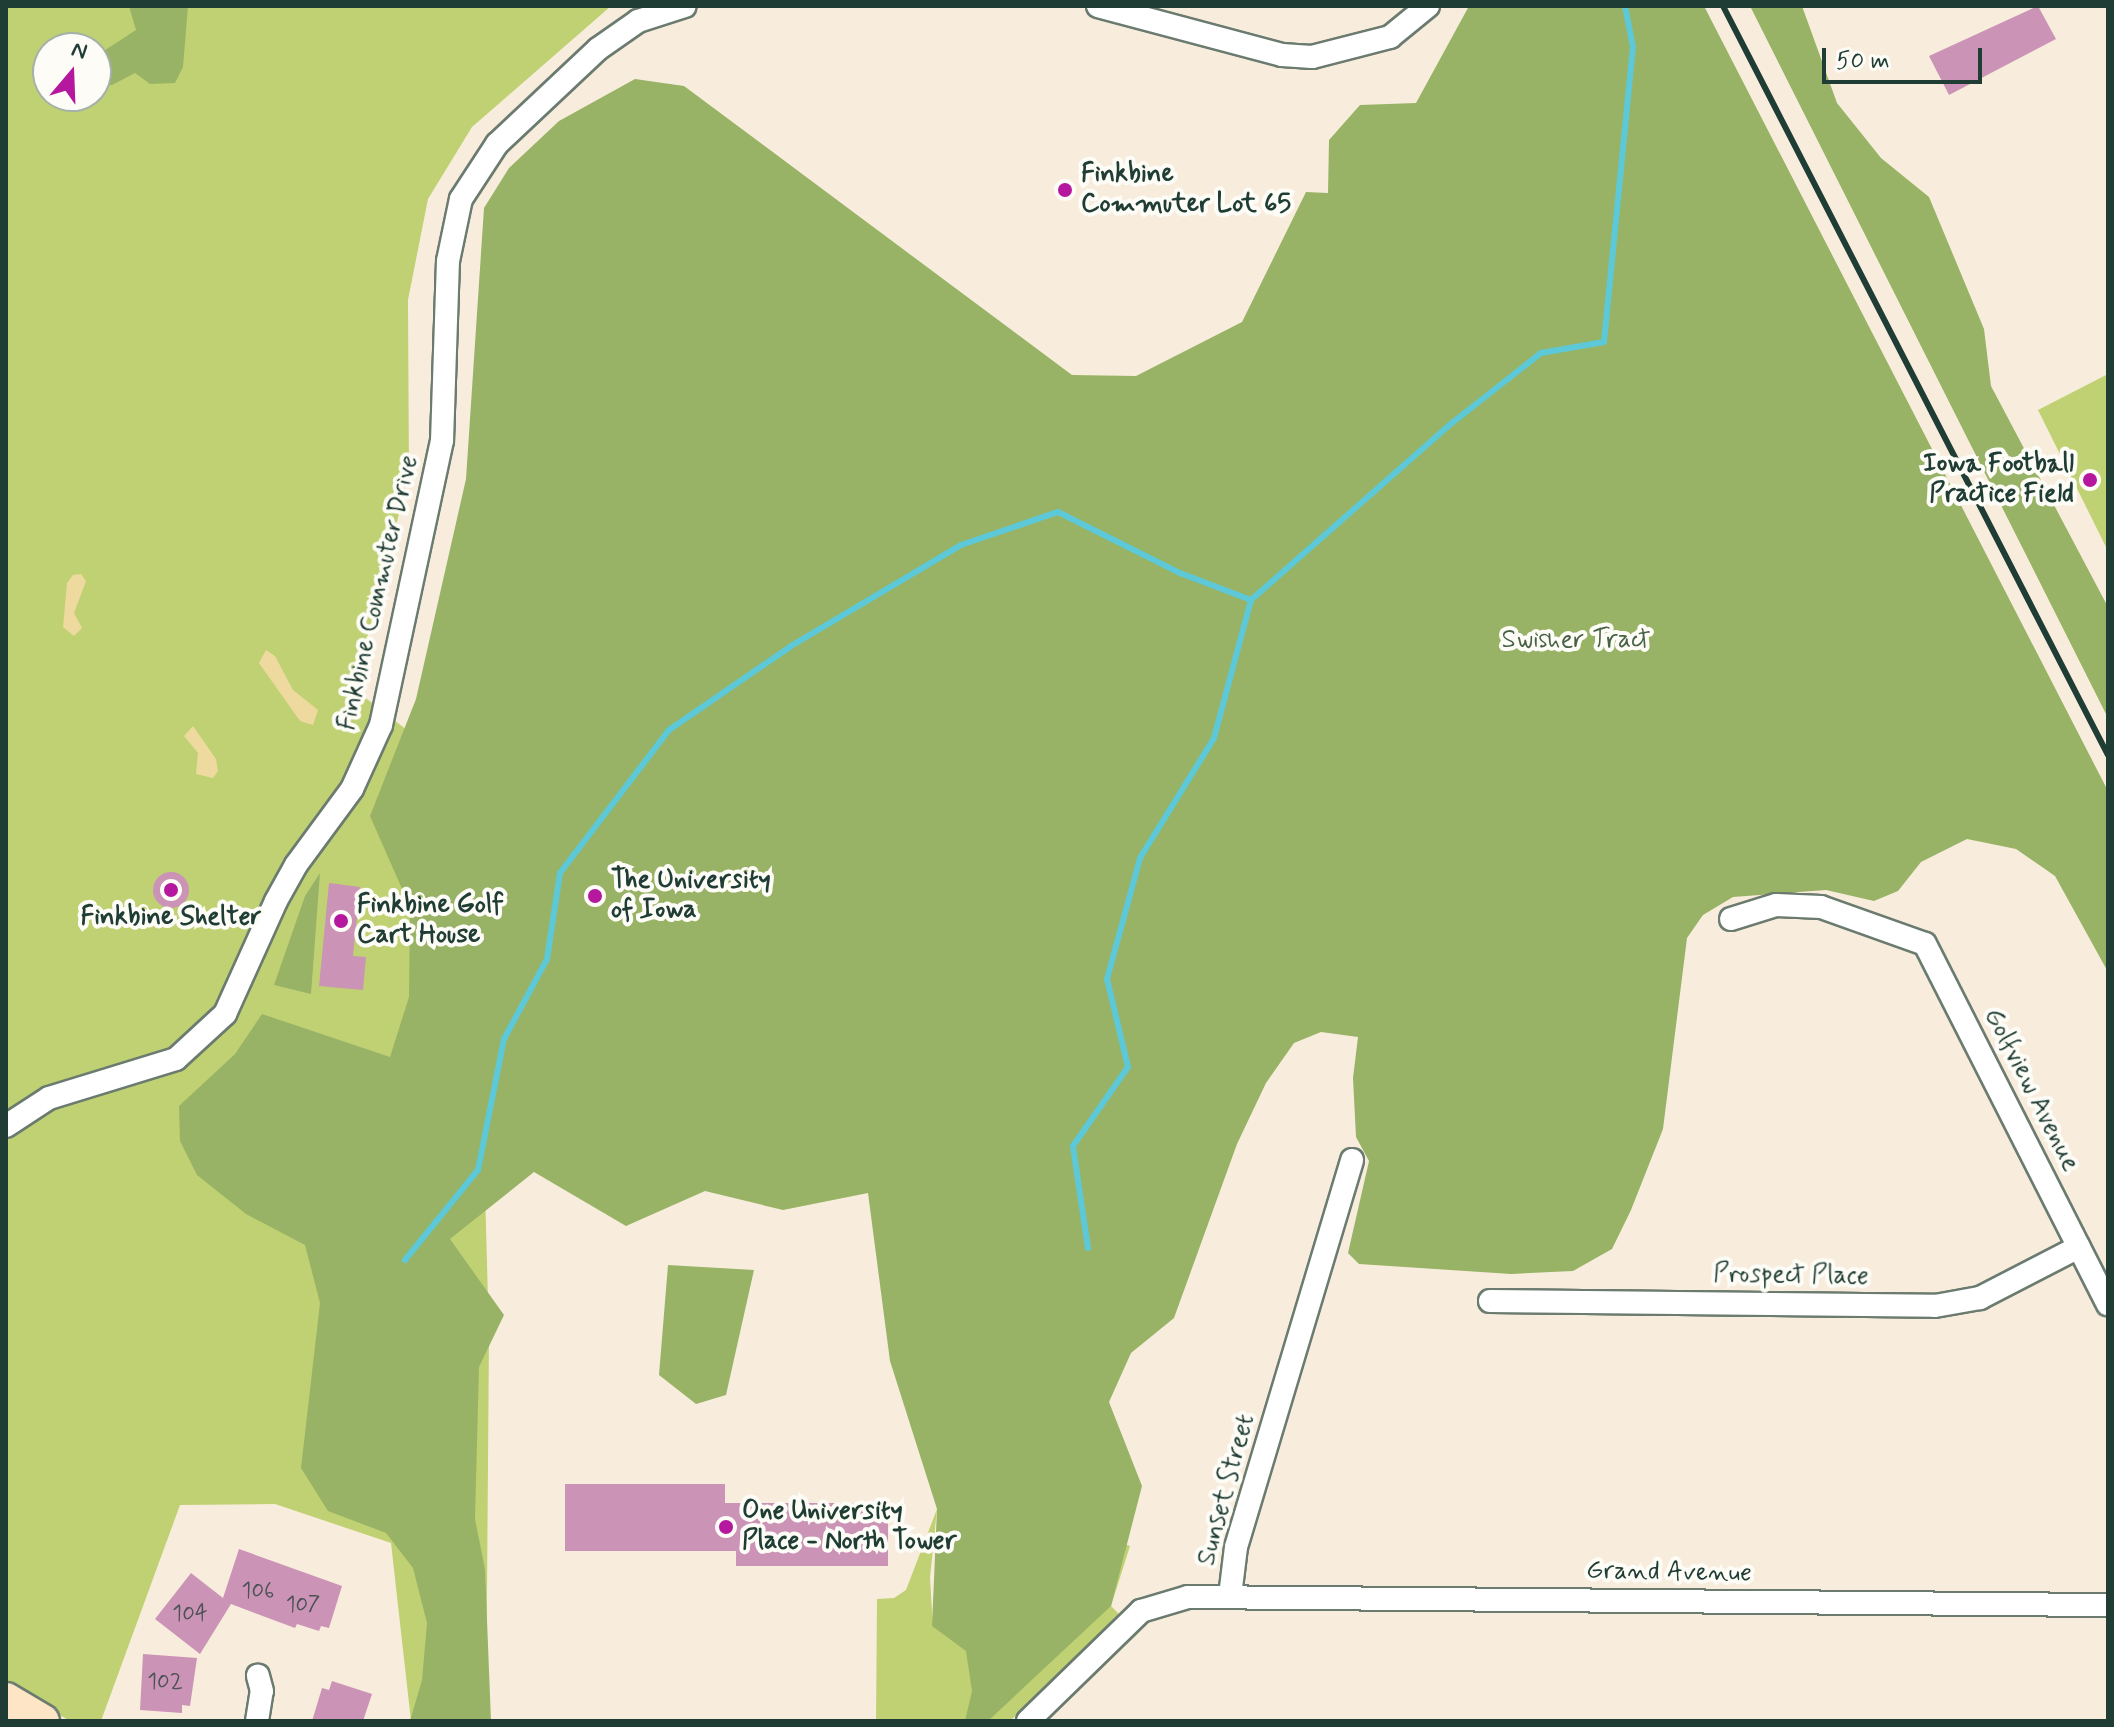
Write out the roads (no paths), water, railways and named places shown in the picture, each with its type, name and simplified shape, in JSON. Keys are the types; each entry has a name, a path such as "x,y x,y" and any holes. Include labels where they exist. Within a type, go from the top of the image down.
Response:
{"main road":[{"path":"6,1699 43,1721"}],"street":[{"name":"Finkbine Commuter Drive","path":"6,1126 49,1098 176,1059 225,1014 289,877 352,789 381,725 442,441 448,261 461,199 497,144 598,49 638,21 685,6"},
{"path":"1098,6 1271,52 1312,57 1390,37 1428,6"},
{"name":"Golfview Avenue","path":"1731,919 1776,905 1821,907 1925,944 2108,1304"},
{"name":"Sunset Street","path":"1028,1721 1141,1611 1170,1599 1230,1596 1236,1547 1352,1160"},
{"name":"Prospect Place","path":"1490,1301 1946,1305 2002,1288 2079,1247"},
{"name":"Grand Avenue","path":"1230,1596 2108,1605"},
{"path":"257,1721 262,1691 258,1676"}],"waterway":[{"path":"405,1260 478,1170 504,1039 547,959 560,873 669,730 791,646 961,545 1058,512 1180,573 1251,600 1452,423 1541,353 1604,342 1633,47 1625,6"},
{"path":"1088,1248 1073,1146 1128,1067 1107,979 1140,858 1214,738 1251,600"}],"railway":[{"path":"1723,6 2108,755"}],"place":[{"name":"Finkbine Commuter Lot 65","path":"1065,190"},
{"name":"Iowa Football Practice Field","path":"2090,480"},
{"name":"Finkbine Shelter","path":"171,890"},
{"name":"The University of Iowa","path":"595,896"},
{"name":"Finkbine Golf Cart House","path":"341,921"},
{"name":"One University Place - North Tower","path":"726,1527"}],"park label":[{"name":"Swisher Tract","path":"1576,641"}]}
